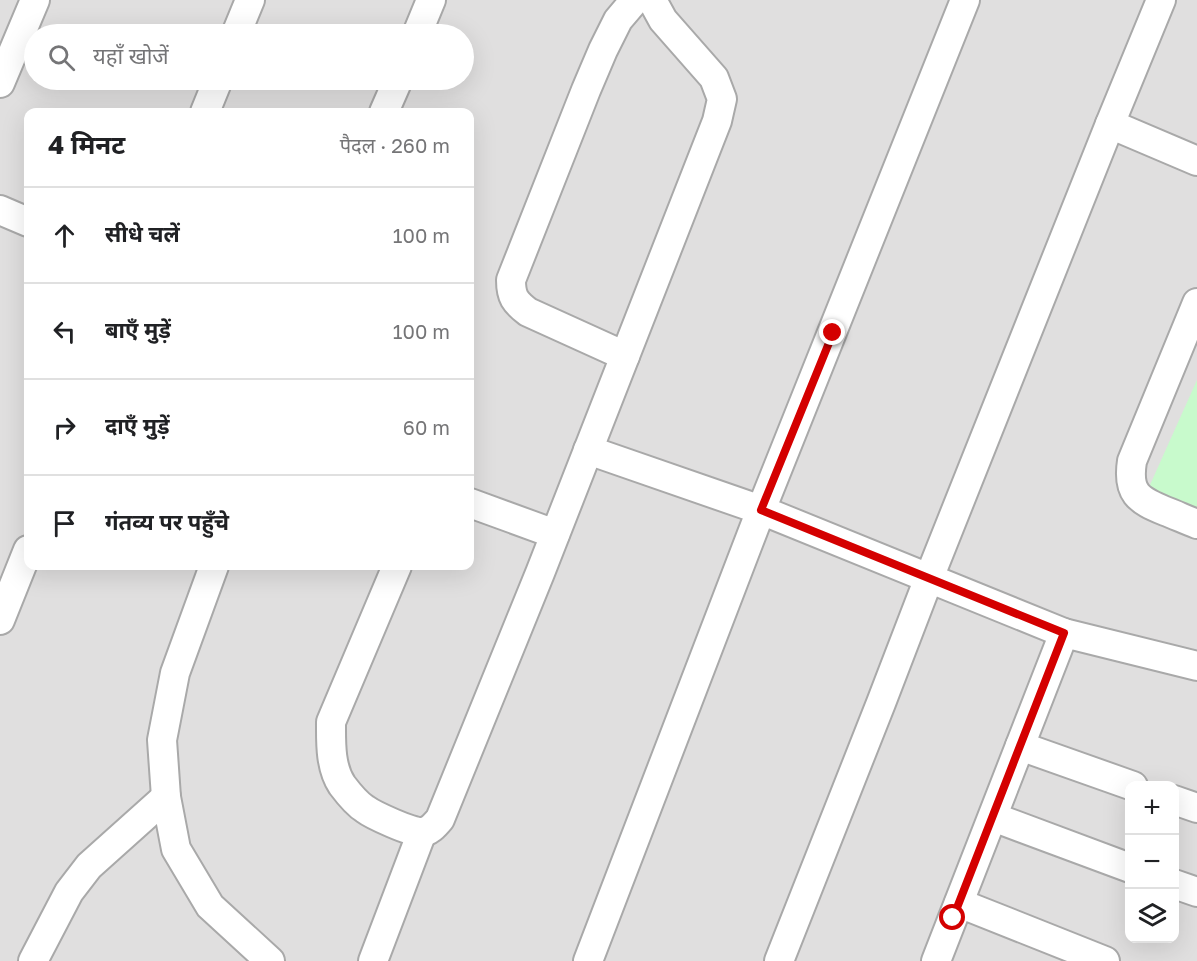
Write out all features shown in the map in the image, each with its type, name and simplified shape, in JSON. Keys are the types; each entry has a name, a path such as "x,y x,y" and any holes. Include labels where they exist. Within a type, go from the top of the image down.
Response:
{"street":[{"path":"24,24 34,0"},
{"path":"240,24 250,0"},
{"path":"421,24 431,0"},
{"path":"625,356 528,312 514,298 511,280 603,50 618,20 635,0"},
{"path":"394,570 332,722 331,740 336,773 353,798 365,809 412,831 422,832 435,826 440,819 717,121 722,99 714,78 663,20 652,0"},
{"path":"588,961 761,510 965,0"},
{"path":"778,961 1161,0"},
{"path":"0,83 24,24"},
{"path":"207,108 214,90"},
{"path":"386,108 394,90"},
{"path":"1110,124 1197,161"},
{"path":"0,210 24,220"},
{"path":"1197,303 1131,461 1130,474 1137,495 1147,503 1197,524"},
{"path":"588,450 761,510 1064,633 1197,666"},
{"path":"474,504 555,534"},
{"path":"0,620 24,560"},
{"path":"213,570 175,673 162,740 166,797 176,849 210,906 270,961"},
{"path":"936,961 1064,633"},
{"path":"1020,746 1125,783"},
{"path":"33,961 69,892 89,866 166,797"},
{"path":"1179,802 1197,808"},
{"path":"993,817 1125,866"},
{"path":"373,961 422,832"},
{"path":"1179,886 1197,892"},
{"path":"959,903 1105,961"}],"shaded area":[{"path":"0,0 1197,0 1197,961 0,961"}],"green space":[{"path":"1197,380 1197,512 1145,496"}],"route":[{"path":"833,333 761,510 1064,633 953,918"}]}
